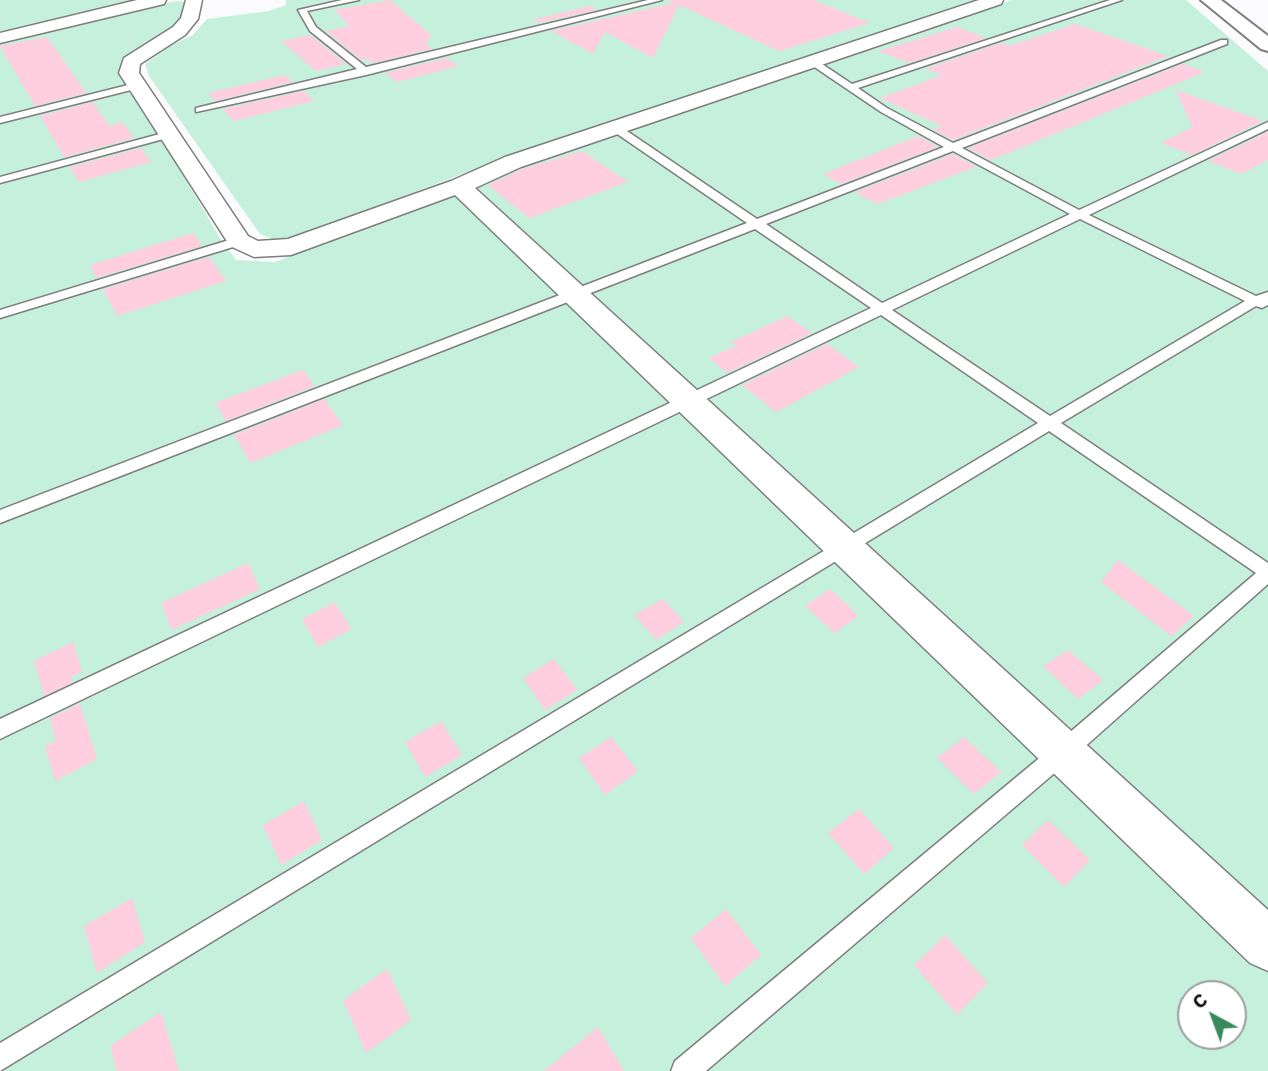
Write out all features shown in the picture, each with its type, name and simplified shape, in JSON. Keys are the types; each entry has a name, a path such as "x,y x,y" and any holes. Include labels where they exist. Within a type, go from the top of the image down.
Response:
{"highway":[{"path":"1210,0 1268,46"}],"street":[{"path":"0,38 159,0"},
{"path":"194,0 189,19 179,31 131,62 129,73 167,135 239,241 254,249 291,247 458,186 513,162 995,0"},
{"path":"458,186 1268,945"}],"lane":[{"path":"355,0 302,10 313,29 366,72"},
{"path":"199,110 658,0"},
{"path":"853,87 1118,0"},
{"path":"0,517 1224,42"},
{"path":"810,60 884,110 1078,214 1264,302"},
{"path":"0,120 136,86"},
{"path":"0,729 1268,125"},
{"path":"614,127 1268,573 1062,752 685,1071"},
{"path":"0,180 167,135"},
{"path":"0,314 239,241"},
{"path":"0,1058 844,545 1050,423 1264,302"}],"green space":[{"path":"0,0 150,0 0,36"},
{"path":"286,0 981,0 478,168 296,237 273,239 260,234 149,76 145,64 170,46 193,35 207,19 269,11 286,5"},
{"path":"1012,0 1186,0 1268,71 1268,1071 0,1071 0,43 139,8 185,2 176,28 128,55 120,68 220,238 236,260 275,262 548,158"}],"building":[{"path":"390,0 431,35 426,44 432,49 372,63 366,59 361,60 326,31 350,26 334,10"},
{"path":"668,0 813,0 870,23 779,51 679,5 653,58 605,32 593,54 551,31 673,3"},
{"path":"589,6 597,10 538,23 532,20"},
{"path":"1075,24 1168,56 953,140 934,130 942,126 880,98 942,75 925,69 1001,43 1009,46"},
{"path":"957,27 986,38 909,63 879,51"},
{"path":"310,35 346,64 316,71 281,41"},
{"path":"47,37 86,93 35,106 0,46"},
{"path":"446,58 458,66 397,82 385,73"},
{"path":"1183,64 1205,72 991,160 968,148"},
{"path":"285,75 293,82 215,101 208,93"},
{"path":"1176,90 1263,121 1192,155 1161,143 1192,127"},
{"path":"304,91 314,101 234,121 223,109"},
{"path":"93,102 109,126 122,122 134,138 64,157 40,116"},
{"path":"1268,132 1268,160 1242,174 1208,161"},
{"path":"918,136 938,147 841,184 823,174"},
{"path":"141,148 151,162 79,182 70,167"},
{"path":"582,151 628,182 529,218 488,185 520,170"},
{"path":"953,154 976,167 877,204 855,192"},
{"path":"193,233 202,246 96,278 90,265"},
{"path":"209,257 226,281 117,316 103,289"},
{"path":"787,316 812,333 727,373 709,358 736,346 731,342"},
{"path":"827,344 859,367 776,412 742,385"},
{"path":"303,370 315,386 226,421 215,403"},
{"path":"324,399 343,425 251,463 234,435"},
{"path":"1118,560 1194,616 1171,636 1101,582"},
{"path":"248,563 260,589 172,630 161,603"},
{"path":"830,589 859,616 834,633 805,606"},
{"path":"663,599 684,622 656,640 634,615"},
{"path":"335,602 351,629 318,647 302,619"},
{"path":"73,642 82,672 71,677 73,682 44,696 34,661"},
{"path":"1068,650 1103,680 1078,699 1043,666"},
{"path":"554,659 577,690 545,710 523,678"},
{"path":"80,704 97,759 55,781 45,746 56,740 50,718"},
{"path":"441,721 462,755 425,777 405,742"},
{"path":"611,737 638,771 605,795 579,758"},
{"path":"964,737 1001,772 974,794 937,758"},
{"path":"304,801 322,840 281,865 263,825"},
{"path":"859,809 894,848 864,874 828,833"},
{"path":"1048,820 1090,860 1064,887 1022,845"},
{"path":"132,898 145,942 97,973 84,926"},
{"path":"726,909 761,955 725,986 691,938"},
{"path":"945,935 988,983 957,1015 914,965"},
{"path":"387,969 411,1020 366,1053 343,1000"},
{"path":"161,1012 179,1071 117,1071 110,1046"},
{"path":"598,1027 624,1071 544,1071"}]}
